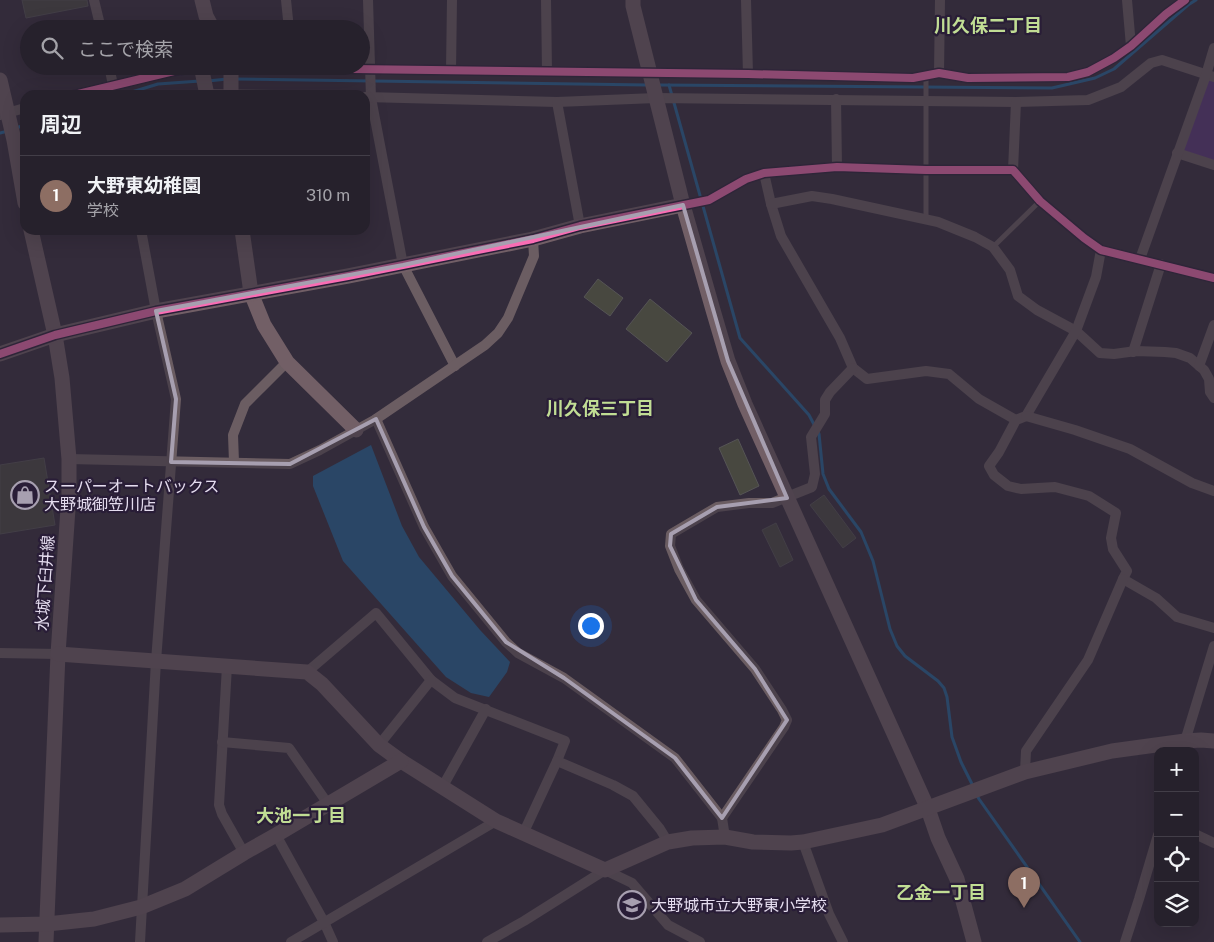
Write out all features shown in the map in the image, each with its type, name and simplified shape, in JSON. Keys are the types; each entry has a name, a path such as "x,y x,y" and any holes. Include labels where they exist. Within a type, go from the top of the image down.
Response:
{"street":[{"path":"94,0 99,20"},
{"path":"202,0 207,20"},
{"path":"286,0 288,20"},
{"path":"368,0 369,20"},
{"path":"451,70 452,0"},
{"path":"546,0 547,71"},
{"path":"632,0 656,98 689,204 728,361 745,404 928,809 957,879 974,942"},
{"path":"746,0 748,74"},
{"path":"939,73 940,0"},
{"path":"1126,0 1131,46"},
{"path":"370,71 649,72 913,78 939,73 968,78 1068,77 1088,72 1114,58 1185,0"},
{"path":"1140,259 1177,153 1210,76 1214,48"},
{"path":"370,96 557,102 656,98 1016,102 1088,100 1121,88 1151,63 1162,60 1210,76"},
{"path":"111,75 113,85"},
{"path":"94,90 154,75"},
{"path":"202,75 203,90"},
{"path":"231,75 231,90"},
{"path":"369,90 370,75"},
{"path":"0,80 4,114 19,139"},
{"path":"836,99 837,167"},
{"path":"370,101 403,265 455,366"},
{"path":"557,102 580,226"},
{"path":"1016,102 1013,170 1040,201 1101,250 1214,278"},
{"path":"4,114 20,109"},
{"path":"1177,153 1214,165"},
{"path":"0,354 55,335 156,311 403,265 709,200 746,179 764,173 837,167 1013,170"},
{"path":"764,173 781,236 840,338 853,368 867,379 926,371 949,374 980,399 1016,420"},
{"path":"771,204 812,196 832,199 938,222 975,237 993,247 1010,270 1018,296 1037,310 1076,331 1100,353 1164,352 1190,358 1204,370 1209,378 1210,392 1214,398"},
{"name":"水城下臼井線","path":"32,235 55,335 62,378 69,459 58,654 46,942"},
{"path":"140,942 156,661 176,399 156,311 142,235"},
{"path":"243,235 251,293 264,325 288,362 356,430"},
{"path":"69,459 290,464 320,450 376,419 485,345 498,333 508,318 534,256 532,239"},
{"path":"1025,772 1026,751 1088,660 1127,571 1114,549 1111,538 1116,513 1089,496 1055,487 1021,489 1008,486 994,475 988,466 999,452 1016,420 1026,416 1076,331 1096,277 1101,250"},
{"path":"1133,352 1161,264"},
{"path":"1199,366 1214,325"},
{"path":"234,462 233,435 245,404 288,362"},
{"path":"722,818 787,720 754,669 696,600 679,569 670,546 671,534 717,508 749,503 772,503 812,487 815,474 811,437 825,414 825,400 830,392 853,368"},
{"path":"1026,416 1130,449 1192,483 1214,491"},
{"path":"376,419 424,527 452,576 506,642 518,653 564,678 675,758 722,818 725,837"},
{"path":"1123,578 1156,598 1178,617 1214,628"},
{"path":"307,672 376,613 431,680 455,698 565,741 523,834"},
{"path":"1184,746 1214,646"},
{"path":"0,653 58,654 307,672 322,684 379,745 496,821 632,883 668,925 700,942"},
{"path":"227,666 219,805 244,853"},
{"path":"379,745 431,680"},
{"path":"443,786 486,709"},
{"path":"487,942 541,911 605,870 668,842 692,838 725,837 753,842 791,844 803,842 882,825 1025,772 1112,751 1184,746 1201,740 1214,741"},
{"path":"222,742 289,748 328,804"},
{"path":"0,925 47,924 94,919 141,907 185,889 401,760"},
{"path":"557,761 613,785 633,796 660,829 668,842"},
{"path":"291,942 496,821"},
{"path":"276,835 333,942"},
{"path":"1199,836 1214,843"},
{"path":"1125,942 1157,837"},
{"path":"803,842 829,914 843,942"}],"lane":[{"path":"926,75 926,219"},
{"path":"993,247 1040,201"}],"highlighted area":[{"path":"683,205 728,361 787,498 717,507 671,534 670,546 696,600 755,669 787,720 722,818 675,758 564,678 506,642 452,576 424,527 376,419 290,464 171,462 176,399 156,311 403,265"}],"shaded area":[{"path":"1206,75 1214,77 1214,165 1177,153"}],"water":[{"path":"371,445 402,526 419,557 480,630 510,662 507,672 489,697 471,693 446,677 343,561 313,486 313,476"}],"building":[{"path":"22,0 87,0 88,6 26,18"},
{"path":"598,279 623,298 610,316 584,297"},
{"path":"650,299 692,333 667,362 626,329"},
{"path":"738,439 759,486 740,495 719,448"},
{"name":"スーパーオートバックス 大野城御笠川店","path":"44,458 55,525 0,534 0,465"},
{"path":"824,495 856,538 843,548 810,505"},
{"path":"776,523 793,560 780,567 762,530"}],"waterway":[{"path":"658,85 1052,88 1095,78 1114,69 1196,0"},
{"path":"208,81 227,79"},
{"path":"236,79 647,85"},
{"path":"138,90 158,84 200,81"},
{"path":"669,85 740,338 809,415 819,434 823,474 829,489 861,532 873,561 890,629 897,646 905,656 938,681 944,688 947,697 952,737 961,762 973,786"},
{"path":"16,128 20,127"},
{"path":"0,133 8,131"},
{"path":"976,794 1080,942"}],"cycle path":[{"path":"370,69 913,78 939,73 968,78 1068,77 1088,72 1114,58 1185,0"},
{"path":"95,90 157,75"},
{"path":"0,354 55,335 156,311 348,276 533,239 580,226 709,200 746,179 764,173 837,167 1013,170 1040,201 1101,250 1214,278"}],"place":[{"name":"スーパーオートバックス 大野城御笠川店","path":"25,495"},
{"name":"大野城市立大野東小学校","path":"632,905"},
{"name":"大野東幼稚園","path":"1024,908"}],"district":[{"name":"川久保二丁目","path":"988,25"},
{"name":"川久保三丁目","path":"600,408"},
{"name":"大池一丁目","path":"301,815"},
{"name":"乙金一丁目","path":"941,892"}]}
